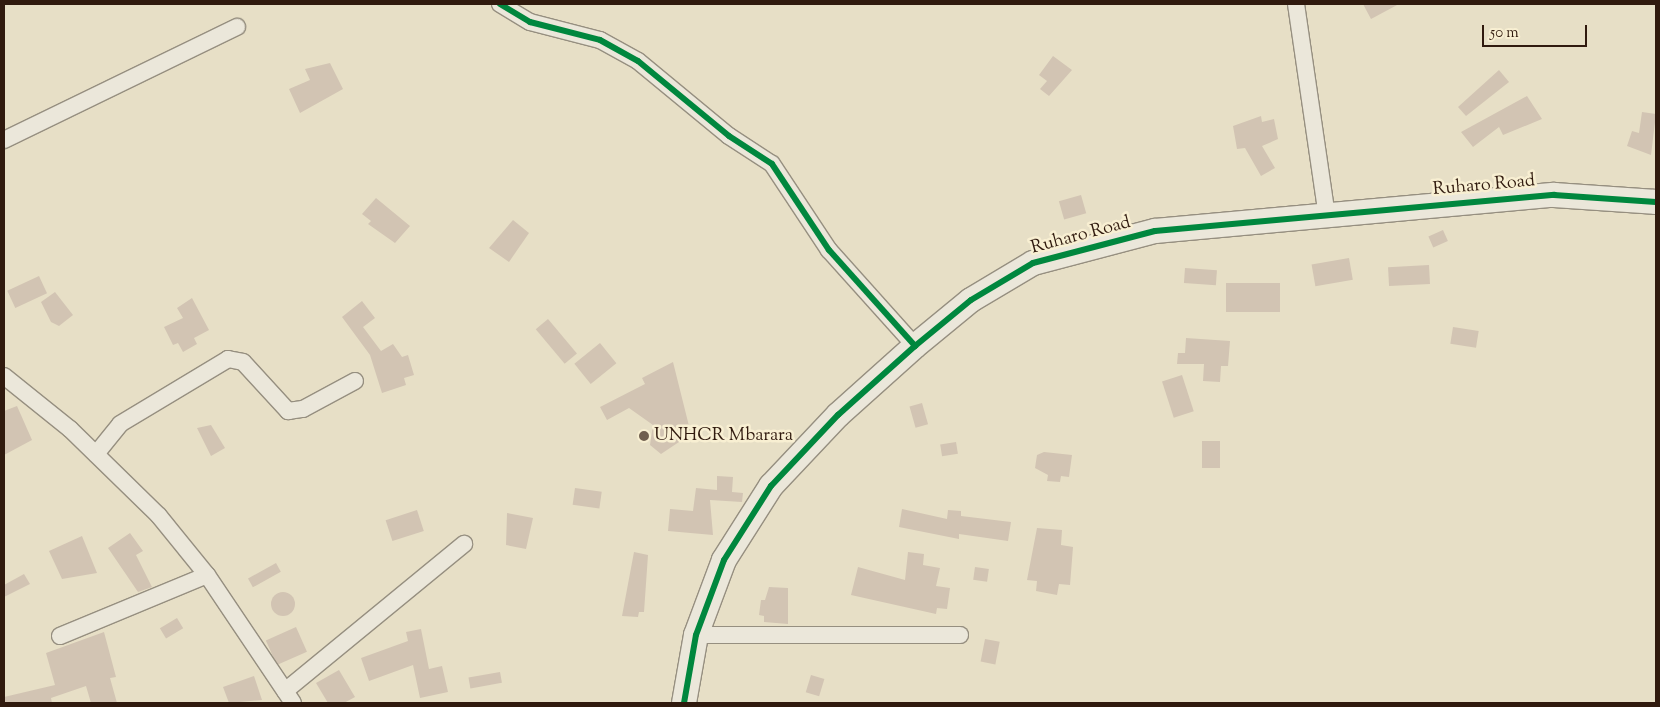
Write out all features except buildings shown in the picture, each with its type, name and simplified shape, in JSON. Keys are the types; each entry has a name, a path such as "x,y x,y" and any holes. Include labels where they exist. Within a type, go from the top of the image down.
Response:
{"street":[{"path":"500,4 530,22 600,40 638,61 729,136 772,164 829,250 915,346"},
{"path":"1296,4 1327,216"},
{"path":"4,140 237,27"},
{"name":"Ruharo Road","path":"684,703 696,635 724,560 771,486 817,435 915,346 971,300 1033,263 1155,231 1554,195 1656,202"},
{"path":"96,454 120,424 228,359 243,362 288,410 303,409 355,381"},
{"path":"4,376 96,454 159,516 207,576 289,697 464,544"},
{"path":"60,636 207,576"},
{"path":"696,635 960,635"}],"cycle path":[{"path":"500,4 530,22 600,40 638,61 729,136 772,164 829,250 915,346"},
{"path":"684,703 696,635 724,560 771,486 838,415 915,346 971,300 1033,263 1155,231 1554,195 1656,202"}],"place":[{"name":"UNHCR Mbarara","path":"644,436"}]}
